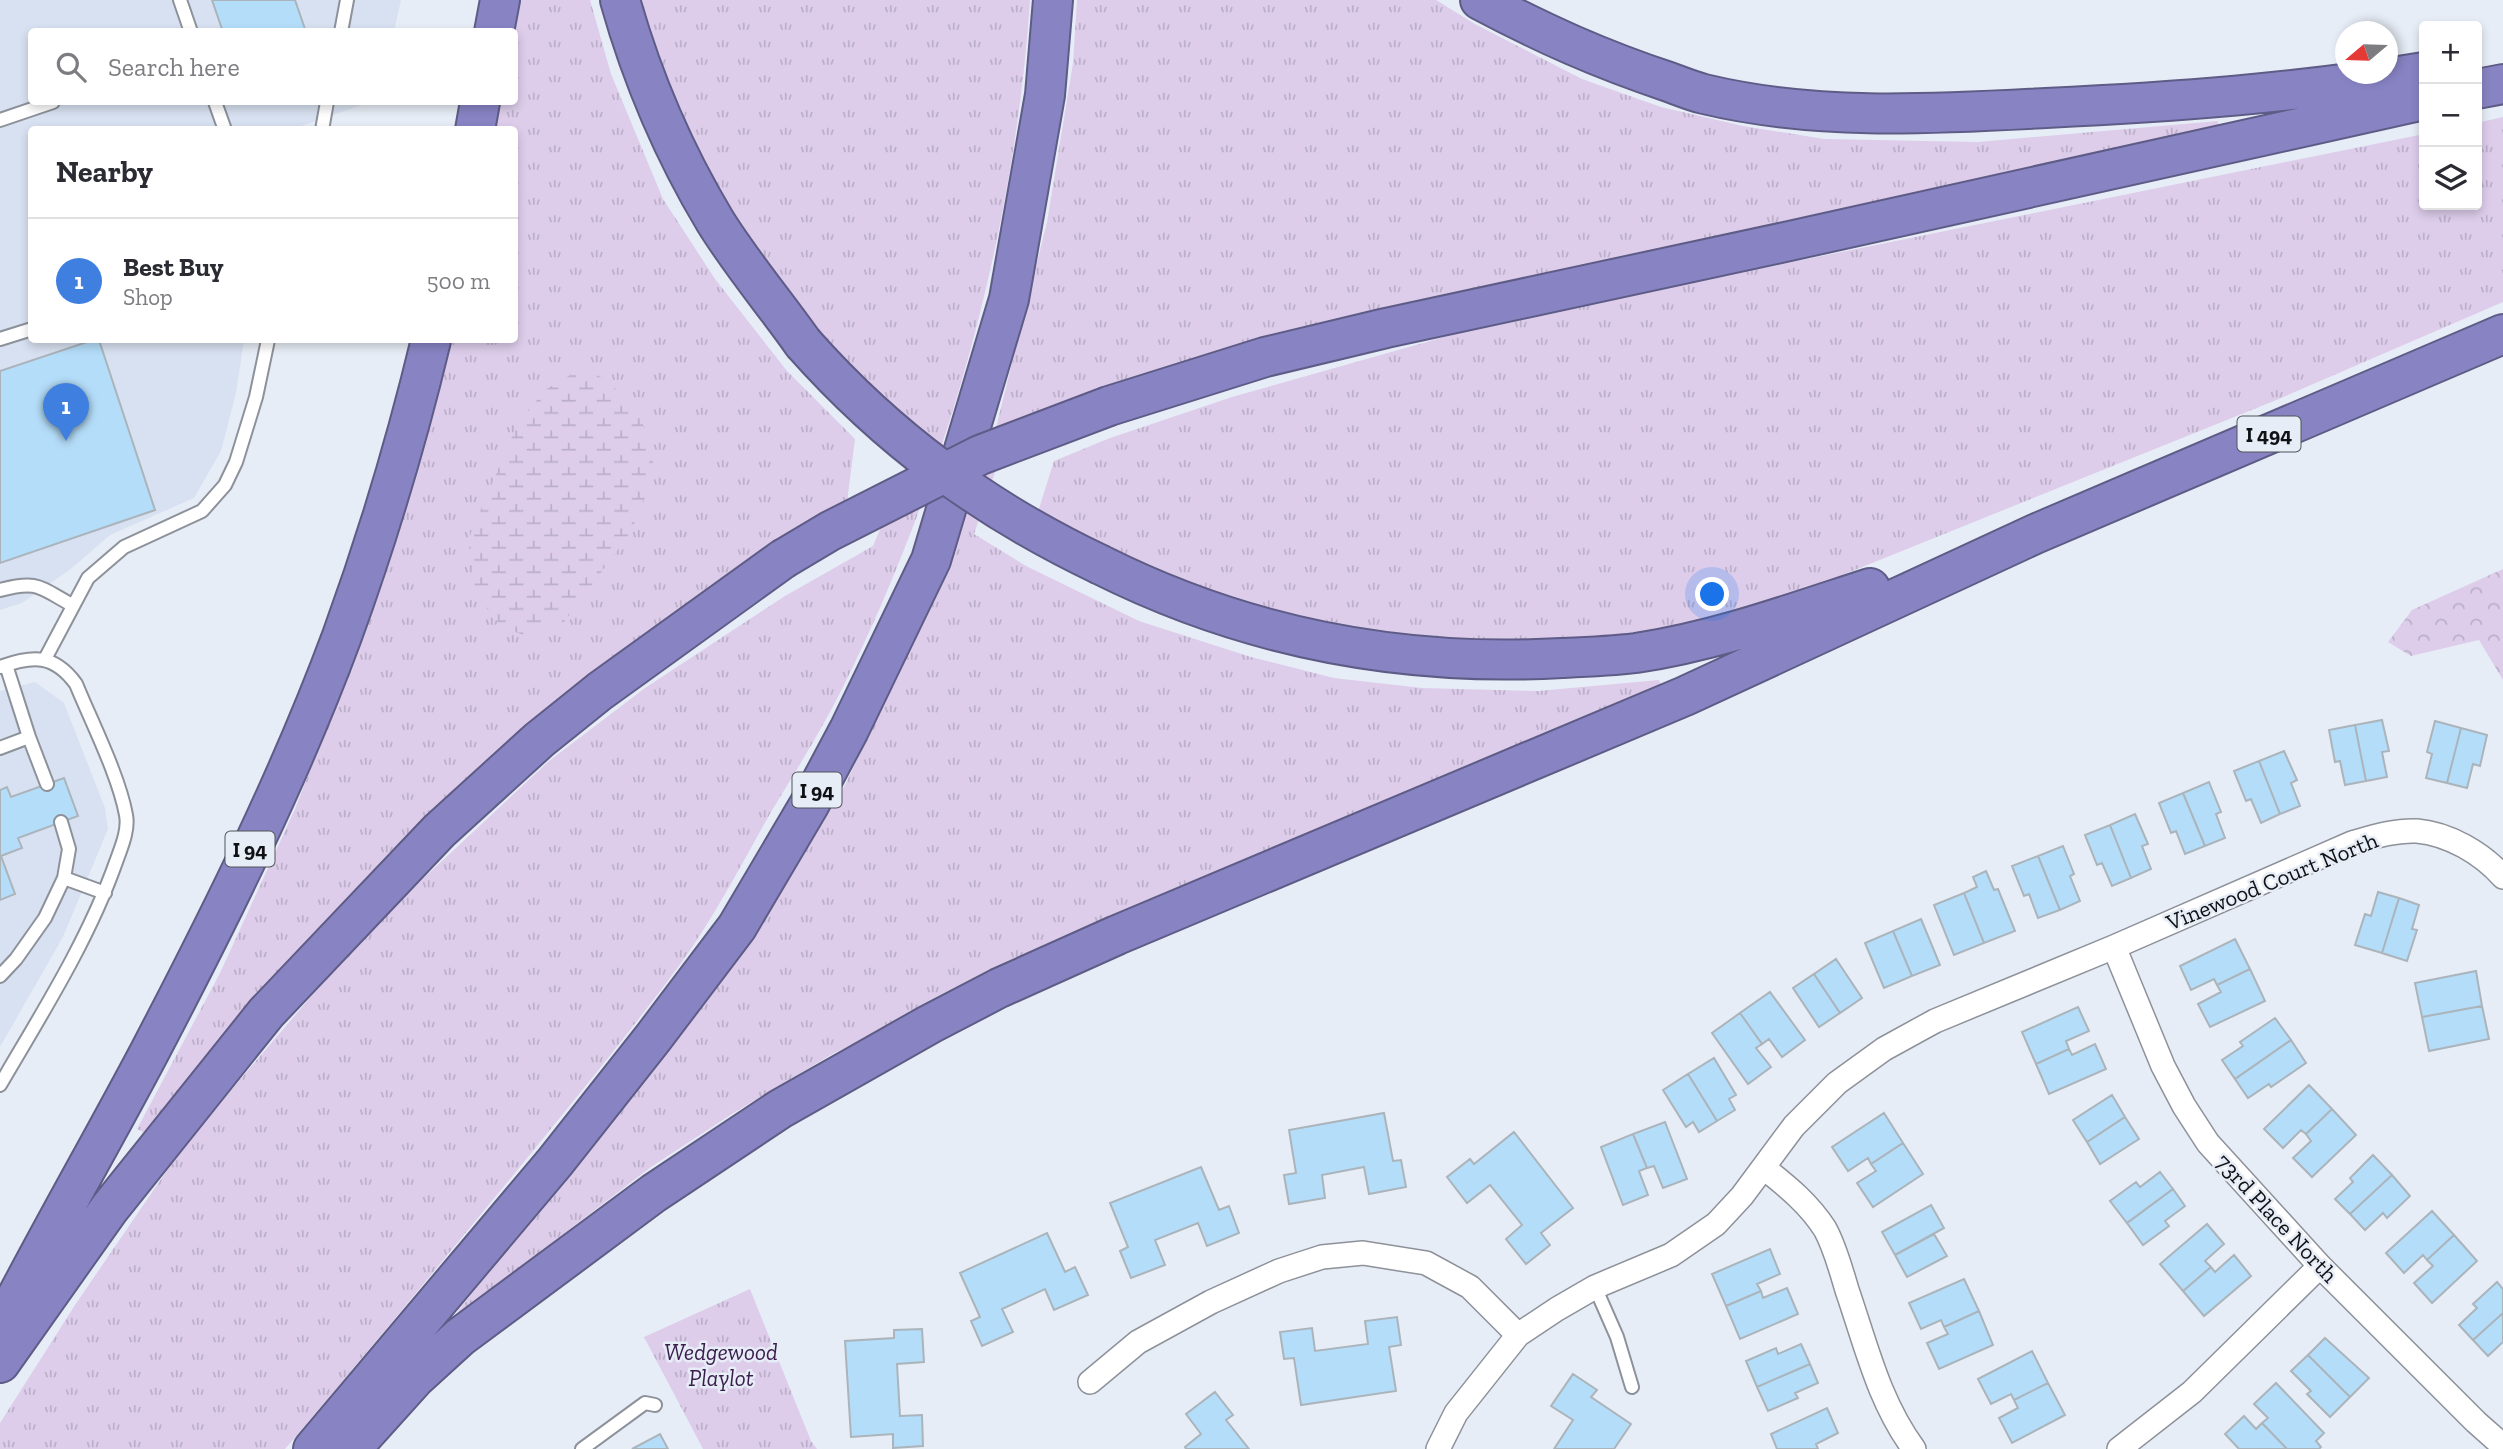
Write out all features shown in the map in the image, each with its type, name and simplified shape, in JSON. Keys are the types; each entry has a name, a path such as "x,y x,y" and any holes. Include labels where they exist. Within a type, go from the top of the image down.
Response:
{"highway":[{"path":"495,28 500,0"},
{"path":"620,0 650,92 681,159 716,222 803,343 837,381 929,462 1007,517 1152,591 1272,632 1324,643 1410,655 1488,661 1635,653 1725,634 2035,534"},
{"name":"I 94","path":"313,1449 555,1162 737,927 809,805 855,719 931,560 1009,299 1045,95 1053,0"},
{"path":"1480,0 1577,49 1701,94 1814,112 1873,115 2131,104 2250,94 2419,73"},
{"path":"2482,62 2503,59"},
{"path":"2482,88 2503,83"},
{"path":"0,1363 109,1209 266,1013 439,831 539,740 600,691 783,559 830,531 981,455 1109,406 1265,358 1386,327 2419,101"},
{"path":"476,126 479,105"},
{"name":"I 494","path":"2035,534 2503,334"},
{"name":"I 94","path":"0,1329 51,1229 149,1051 240,871 294,753 341,638 372,549 430,343"},
{"path":"351,1449 415,1378 460,1337 603,1230 780,1109 930,1024 999,988 1117,935 1685,696 2035,534"}],"street":[{"name":"Vinewood Court North","path":"1438,1449 1456,1413 1518,1335 1557,1308 1595,1287 1671,1255 1698,1239 1716,1224 1764,1168 1794,1126 1837,1083 1884,1049 1935,1021 2114,947 2352,843 2385,834 2418,831 2451,840 2479,854 2503,877"},
{"name":"73rd Place North","path":"2114,947 2163,1066 2207,1143 2320,1266 2503,1446"},
{"path":"1764,1168 1788,1186 1825,1230 1836,1255 1884,1399 1897,1426 1914,1449"},
{"path":"1090,1382 1138,1342 1210,1302 1279,1270 1322,1256 1363,1253 1408,1258 1426,1263 1470,1287 1518,1335"},
{"path":"2119,1449 2192,1392 2320,1266"}],"lane":[{"path":"180,0 190,28"},
{"path":"342,28 347,0"},
{"path":"0,120 44,105"},
{"path":"216,105 224,126"},
{"path":"323,126 326,105"},
{"path":"0,340 28,330"},
{"path":"45,659 88,578 124,547 202,511 225,485 236,462 256,397 267,343"},
{"path":"0,590 24,583 72,605"},
{"path":"0,1086 62,979 105,893 124,839 127,817 76,684 57,664 45,659 24,660 3,666 47,784"},
{"path":"0,748 29,737"},
{"path":"0,975 16,959 45,918 64,878 69,849 61,822"},
{"path":"64,878 105,893"},
{"path":"1595,1287 1617,1337 1632,1387"},
{"path":"582,1449 645,1403 654,1405"}],"shaded area":[{"path":"0,0 401,0 395,28 28,28 28,105 361,105 302,126 28,126 28,343 244,343 236,393 221,451 194,498 110,535 72,568 22,603 0,610"},
{"path":"35,682 64,703 105,808 108,829 63,937 0,1047 0,691"}],"green space":[{"path":"517,0 590,0 611,74 663,199 715,279 787,371 855,439 846,510 581,682 483,764 388,854 264,989 145,1133 137,1129 220,973 295,809 384,580 417,470 447,343 518,343 518,126 491,126 495,105 518,105 518,28 511,28"},
{"path":"641,0 1030,0 1022,88 1009,176 969,354 943,441 913,526 879,609 825,720 717,908 681,963 515,1173 285,1449 0,1449 0,1423 75,1305 185,1144 367,931 549,761 645,688 785,596 873,546 919,437 864,388 776,285 712,181 665,84"},
{"path":"1077,0 1436,0 1475,24 1582,79 1661,107 1743,126 1824,139 1978,142 2218,121 2219,130 1008,434 974,534 1026,566 1139,621 1251,657 1334,678 1422,688 1538,691 1659,680 1663,691 975,985 834,1053 735,1112 651,1167 515,1271 464,1317 458,1311 681,1033 741,951 845,785 922,623 993,440 1047,222 1073,63"},
{"path":"2503,117 2503,302 2274,401 1835,578 1837,586 1702,628 1470,649 1328,630 1158,581 1036,518 1054,461 1110,438 1232,397 1469,330 2419,135 2419,210 2482,210 2482,122"},
{"path":"582,368 607,380 638,412 653,449 653,475 631,532 564,622 524,635 501,627 476,594 468,540 517,425 545,390"},
{"path":"2503,569 2503,680 2479,640 2411,656 2388,642 2412,610"},
{"name":"Wedgewood Playlot","path":"750,1289 811,1441 817,1449 703,1449 644,1337"}],"building":[{"path":"212,0 295,0 305,28 222,28"},
{"path":"84,343 100,343 155,510 0,563 0,371"},
{"path":"2382,720 2389,751 2382,752 2387,777 2366,781 2355,725"},
{"path":"2435,721 2461,728 2447,783 2426,778 2432,754 2427,752"},
{"path":"2355,725 2366,781 2345,785 2340,761 2335,762 2329,730"},
{"path":"2461,728 2487,735 2480,766 2473,764 2467,788 2447,783"},
{"path":"2284,751 2297,780 2291,783 2300,806 2280,814 2259,761"},
{"path":"2259,761 2280,814 2261,823 2251,799 2246,801 2234,771"},
{"path":"64,778 78,816 18,838 22,848 1,856 15,894 0,900 0,790 7,787 11,797"},
{"path":"2209,782 2221,812 2216,814 2225,838 2205,846 2183,793"},
{"path":"2183,793 2205,846 2185,854 2176,831 2171,833 2159,803"},
{"path":"2135,814 2148,844 2142,846 2151,869 2131,878 2110,825"},
{"path":"2110,825 2131,878 2112,886 2102,863 2097,865 2085,835"},
{"path":"2063,846 2074,874 2070,876 2080,901 2060,910 2038,856"},
{"path":"2038,856 2060,910 2038,918 2029,894 2024,896 2012,866"},
{"path":"1986,871 1994,890 1998,889 2015,931 1984,943 1964,893 1977,887 1973,877"},
{"path":"2378,892 2399,898 2382,953 2355,945 2365,914 2371,916"},
{"path":"1964,893 1984,943 1954,955 1934,905"},
{"path":"2399,898 2419,905 2412,929 2417,930 2407,961 2382,953"},
{"path":"1921,919 1940,965 1912,976 1893,931"},
{"path":"1893,931 1912,976 1884,988 1865,943"},
{"path":"2235,939 2250,969 2217,985 2214,979 2191,990 2180,966"},
{"path":"1836,959 1862,998 1840,1013 1814,974"},
{"path":"2250,969 2265,1001 2210,1027 2198,1004 2221,992 2217,985"},
{"path":"2476,971 2482,1006 2422,1017 2415,983"},
{"path":"1814,974 1840,1013 1819,1027 1793,988"},
{"path":"1770,992 1805,1040 1782,1057 1769,1039 1762,1044 1740,1013"},
{"path":"2482,1006 2489,1039 2429,1051 2422,1017"},
{"path":"2078,1007 2089,1031 2066,1041 2069,1049 2036,1064 2022,1032"},
{"path":"1740,1013 1762,1044 1756,1048 1771,1067 1748,1084 1712,1033"},
{"path":"2275,1018 2291,1040 2235,1079 2222,1060 2243,1046 2240,1042"},
{"path":"2291,1040 2306,1063 2271,1087 2269,1084 2248,1098 2235,1079"},
{"path":"2095,1044 2106,1069 2049,1094 2036,1064 2069,1049 2072,1055"},
{"path":"1714,1058 1736,1095 1729,1099 1735,1110 1717,1121 1688,1074"},
{"path":"1688,1074 1717,1121 1699,1132 1693,1122 1686,1127 1663,1090"},
{"path":"2309,1085 2332,1109 2306,1134 2301,1130 2283,1148 2264,1129"},
{"path":"2112,1095 2125,1117 2087,1142 2073,1120"},
{"path":"2332,1109 2356,1135 2312,1177 2293,1158 2311,1141 2306,1134"},
{"path":"1384,1113 1393,1161 1401,1160 1406,1187 1369,1194 1364,1167 1322,1175 1325,1198 1289,1204 1284,1175 1296,1173 1289,1130"},
{"path":"1884,1113 1903,1143 1871,1164 1868,1158 1848,1171 1832,1147"},
{"path":"2125,1117 2139,1139 2100,1164 2087,1142"},
{"path":"1665,1122 1687,1179 1663,1188 1654,1166 1647,1168 1633,1134"},
{"path":"1514,1132 1573,1208 1541,1233 1550,1245 1526,1264 1506,1239 1522,1225 1490,1185 1467,1203 1447,1177 1470,1159 1474,1164"},
{"path":"1633,1134 1647,1168 1639,1171 1648,1195 1623,1205 1601,1147"},
{"path":"1903,1143 1923,1174 1873,1207 1857,1183 1876,1171 1871,1164"},
{"path":"2373,1155 2392,1175 2350,1214 2335,1199 2353,1182 2350,1178"},
{"path":"1201,1167 1219,1210 1229,1206 1239,1233 1207,1246 1198,1223 1155,1240 1165,1265 1131,1278 1120,1251 1128,1247 1110,1203"},
{"path":"2160,1172 2173,1189 2127,1223 2110,1201 2136,1182 2140,1187"},
{"path":"2392,1175 2410,1196 2387,1218 2383,1213 2365,1230 2350,1214"},
{"path":"2173,1189 2185,1206 2165,1221 2169,1226 2143,1245 2127,1223"},
{"path":"1931,1205 1944,1228 1895,1255 1882,1232"},
{"path":"2432,1211 2454,1235 2427,1260 2423,1255 2404,1273 2386,1253"},
{"path":"2207,1224 2224,1244 2205,1261 2211,1267 2183,1291 2160,1264"},
{"path":"1047,1233 1065,1272 1075,1267 1088,1295 1054,1310 1045,1289 1002,1309 1013,1332 982,1346 971,1321 980,1317 960,1273"},
{"path":"1934,1234 1947,1256 1907,1277 1895,1255"},
{"path":"2454,1235 2477,1261 2432,1303 2414,1283 2433,1266 2427,1260"},
{"path":"1770,1249 1780,1274 1757,1284 1761,1291 1726,1306 1712,1274"},
{"path":"2234,1255 2251,1276 2204,1316 2183,1291 2211,1267 2215,1272"},
{"path":"1964,1279 1979,1311 1944,1327 1941,1320 1921,1329 1909,1303"},
{"path":"2497,1282 2503,1289 2503,1313 2473,1340 2459,1325 2477,1308 2473,1304"},
{"path":"1787,1288 1798,1314 1740,1339 1726,1306 1761,1291 1763,1298"},
{"path":"1979,1311 1993,1345 1939,1369 1927,1343 1948,1334 1944,1327"},
{"path":"2503,1313 2503,1342 2488,1356 2473,1340"},
{"path":"1397,1317 1401,1345 1389,1347 1396,1391 1301,1405 1294,1358 1284,1359 1280,1332 1312,1328 1315,1351 1368,1344 1365,1321"},
{"path":"922,1329 924,1362 897,1364 900,1416 922,1415 923,1446 893,1448 893,1434 851,1437 845,1341 894,1338 894,1330"},
{"path":"2325,1338 2369,1378 2350,1397 2308,1355"},
{"path":"1801,1344 1810,1364 1757,1387 1746,1361 1776,1348 1778,1354"},
{"path":"2032,1351 2048,1383 2014,1400 2011,1394 1991,1404 1978,1379"},
{"path":"2308,1355 2350,1397 2330,1417 2307,1394 2311,1391 2291,1371"},
{"path":"1810,1364 1818,1383 1795,1393 1798,1398 1768,1411 1757,1387"},
{"path":"1573,1374 1597,1390 1591,1397 1631,1424 1614,1449 1554,1449 1573,1420 1551,1406"},
{"path":"2048,1383 2065,1415 2012,1443 1999,1418 2018,1408 2014,1400"},
{"path":"2276,1383 2324,1433 2316,1441 2321,1447 2319,1449 2287,1449 2262,1423 2268,1418 2254,1404"},
{"path":"1215,1392 1233,1415 1226,1420 1249,1449 1186,1449 1185,1447 1201,1434 1186,1414"},
{"path":"1827,1408 1838,1433 1816,1444 1818,1449 1777,1449 1771,1434"},
{"path":"2244,1416 2256,1429 2262,1423 2287,1449 2239,1449 2225,1434"},
{"path":"660,1434 668,1449 632,1449"}],"place":[{"name":"Best Buy","path":"66,441"}]}
